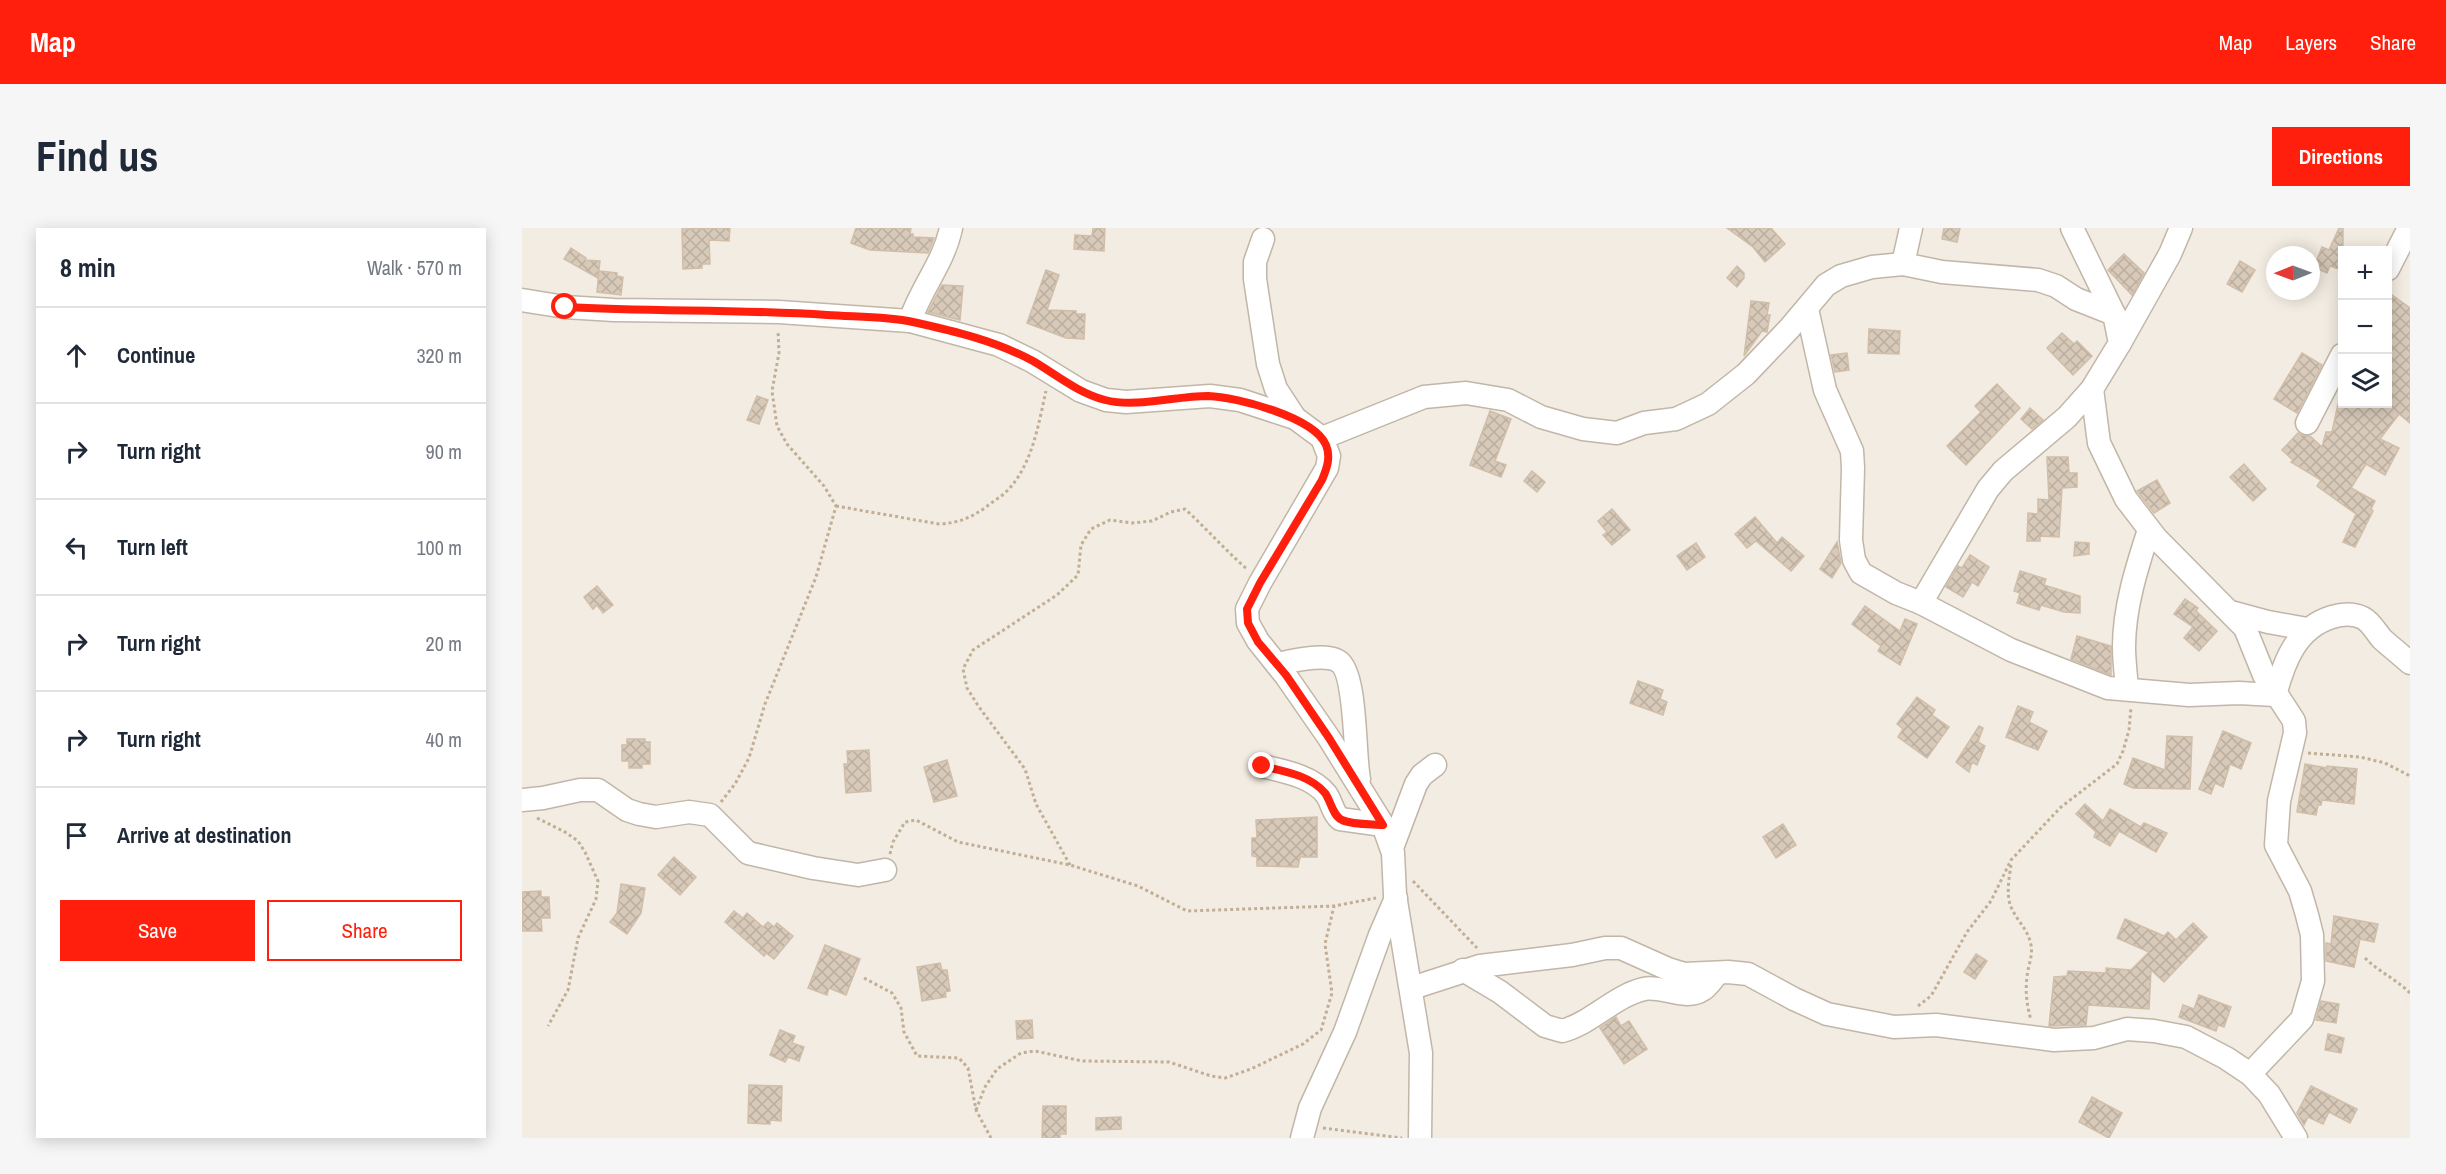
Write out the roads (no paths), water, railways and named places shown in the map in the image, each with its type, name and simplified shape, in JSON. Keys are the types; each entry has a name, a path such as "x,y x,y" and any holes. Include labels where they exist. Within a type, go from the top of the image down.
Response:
{"street":[{"path":"910,321 928,281 941,261 951,228"},
{"path":"1903,264 1911,228"},
{"path":"2072,228 2114,314 2120,343"},
{"path":"1921,603 1988,489 2002,471 2067,417 2092,389 2170,254 2181,228"},
{"path":"2392,261 2409,228"},
{"path":"1263,238 1255,262 1255,279 1268,364 1276,389 1295,418"},
{"path":"1322,438 1424,397 1466,393 1508,400 1542,417 1583,429 1617,433 1644,423 1676,419 1708,404 1746,375 1826,285 1841,276 1872,267 1903,264 1953,273 2038,280 2056,286 2076,299 2114,314"},
{"path":"522,300 565,307 614,310 779,312 910,321 985,340 1032,361 1081,392 1106,400 1126,402 1210,396 1240,400 1295,418 1322,438 1329,456 1322,480 1260,583 1247,609 1248,623 1258,642 1277,664 1329,738 1383,825 1393,854 1396,897 1421,1053 1420,1138"},
{"path":"1807,309 1825,390 1852,451 1851,540 1854,560 1861,573 1896,593 1921,603 2011,650 2094,684 2108,688 2189,695 2239,693 2275,695"},
{"path":"2307,423 2338,364"},
{"path":"2092,389 2099,443 2126,499 2178,562 2245,628 2264,675 2294,721 2295,734 2280,801 2276,845 2300,891 2307,915 2312,935 2313,981 2302,1019 2250,1074"},
{"path":"2130,689 2124,646 2127,616 2136,572 2150,530"},
{"path":"2231,612 2307,629"},
{"path":"2275,695 2282,669 2294,644 2307,629 2322,620 2351,614 2365,619 2382,639 2410,663"},
{"path":"1277,664 1330,658 1342,665 1352,692 1355,759 1360,789"},
{"path":"1393,854 1416,784 1422,775 1435,765"},
{"path":"1262,766 1296,775 1319,787 1341,820 1383,825"},
{"path":"527,808 543,798 580,790 598,790 627,810 639,814 656,817 689,812 710,814 748,853 813,868 858,874 885,870"},
{"path":"1304,1132 1310,1108 1350,1022 1380,935 1396,897"},
{"path":"1412,988 1463,970 1493,964 1572,955 1605,948 1621,948 1684,974 1748,974 1827,1014 1894,1027 1936,1025 2054,1040 2094,1038 2127,1029 2154,1031 2186,1037 2226,1058 2250,1074 2269,1094 2296,1138"},
{"path":"1463,970 1500,992 1545,1026 1562,1031 1589,1020 1635,991 1654,987 1692,994 1703,990 1718,973"}]}
